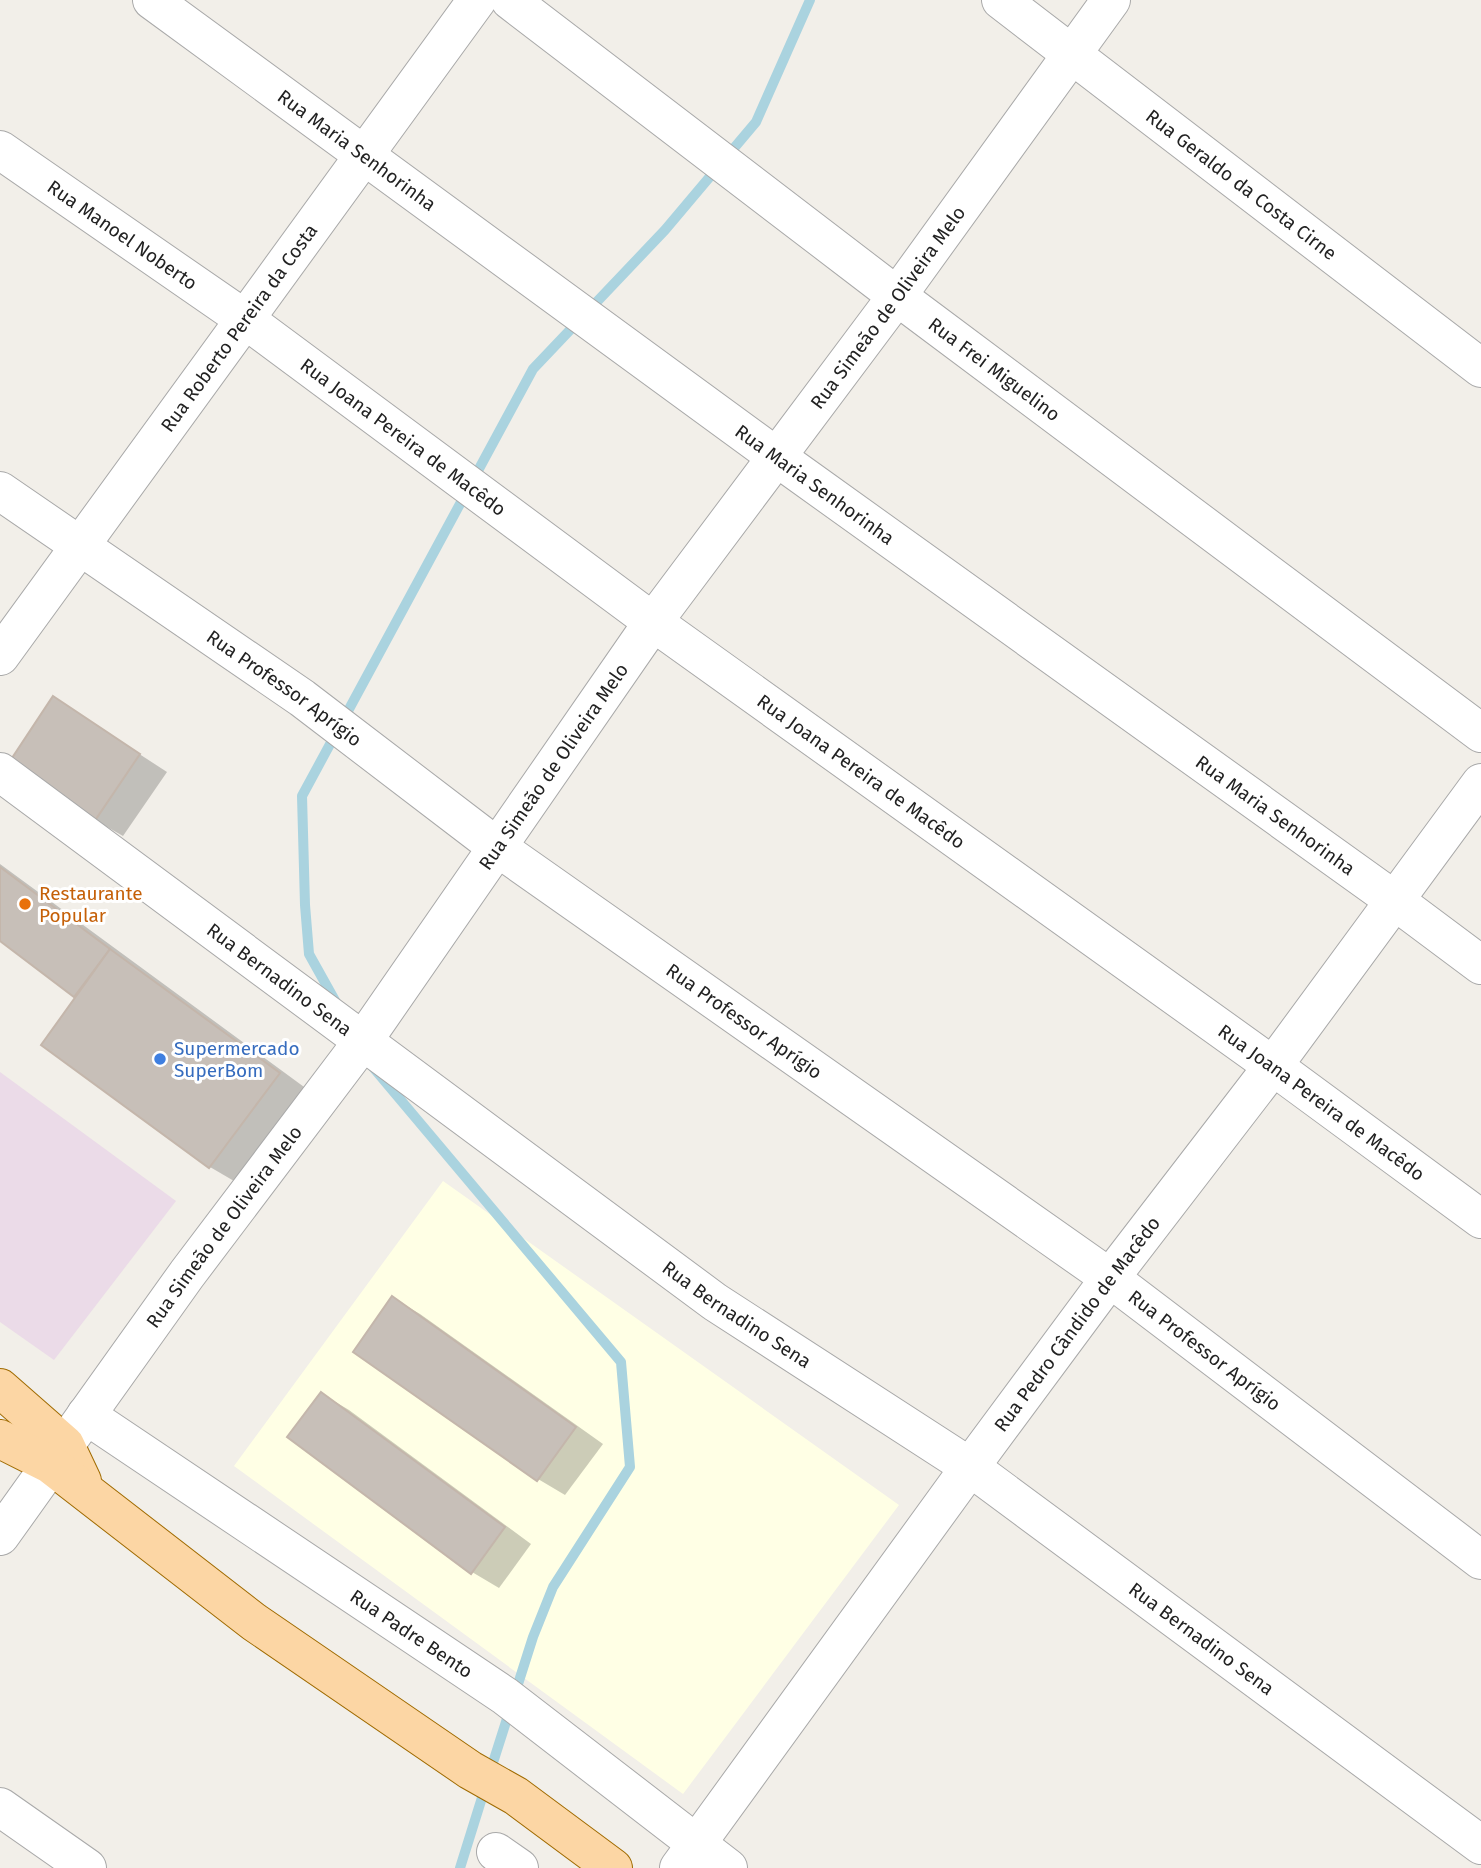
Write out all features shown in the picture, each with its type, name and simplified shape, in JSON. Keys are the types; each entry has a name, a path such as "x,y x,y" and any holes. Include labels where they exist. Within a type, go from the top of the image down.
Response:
{"main road":[{"path":"0,1388 67,1441 87,1493 254,1622 470,1770 516,1796 613,1868"},
{"path":"0,1439 67,1441"}],"street":[{"name":"Rua Maria Senhorinha","path":"152,0 778,458 1481,965"},
{"name":"Rua Roberto Pereira da Costa","path":"0,656 477,0"},
{"name":"Rua Frei Miguelino","path":"510,0 897,296 1481,733"},
{"name":"Rua Geraldo da Costa Cirne","path":"1001,0 1481,368"},
{"name":"Rua Simeão de Oliveira Melo","path":"0,1536 187,1274 363,1041 653,622 778,458 1111,0"},
{"name":"Rua Manoel Noberto","path":"0,150 246,320"},
{"name":"Rua Joana Pereira de Macêdo","path":"246,320 653,622 1273,1066 1481,1219"},
{"name":"Rua Professor Aprígio","path":"0,491 302,698 497,847 1110,1278 1481,1560"},
{"name":"Rua Bernadino Sena","path":"0,772 715,1301 970,1467 1481,1844"},
{"name":"Rua Pedro Cândido de Macêdo","path":"687,1855 970,1467 1110,1278 1273,1066 1481,783"},
{"name":"Rua Padre Bento","path":"67,1441 505,1696 537,1719 687,1855 728,1868"},
{"path":"0,1807 87,1868"}],"shaded area":[{"path":"0,1072 176,1201 54,1360 0,1322"},
{"path":"443,1181 899,1505 683,1794 234,1466"}],"building":[{"path":"53,696 140,754 94,822 8,764"},
{"name":"Restaurante Popular","path":"0,867 110,949 74,997 0,941"},
{"name":"Supermercado SuperBom","path":"110,949 280,1073 209,1168 41,1045"},
{"path":"392,1296 576,1427 537,1481 353,1352"},
{"path":"321,1392 505,1527 471,1574 287,1437"}],"waterway":[{"path":"338,1006 309,954 302,796 533,369 665,230 756,122 810,0"},
{"path":"372,1066 621,1362 630,1467 553,1587 533,1637 490,1772"},
{"path":"460,1868 485,1788"}],"place":[{"name":"Restaurante Popular","path":"25,904"},
{"name":"Supermercado SuperBom","path":"160,1059"}]}
